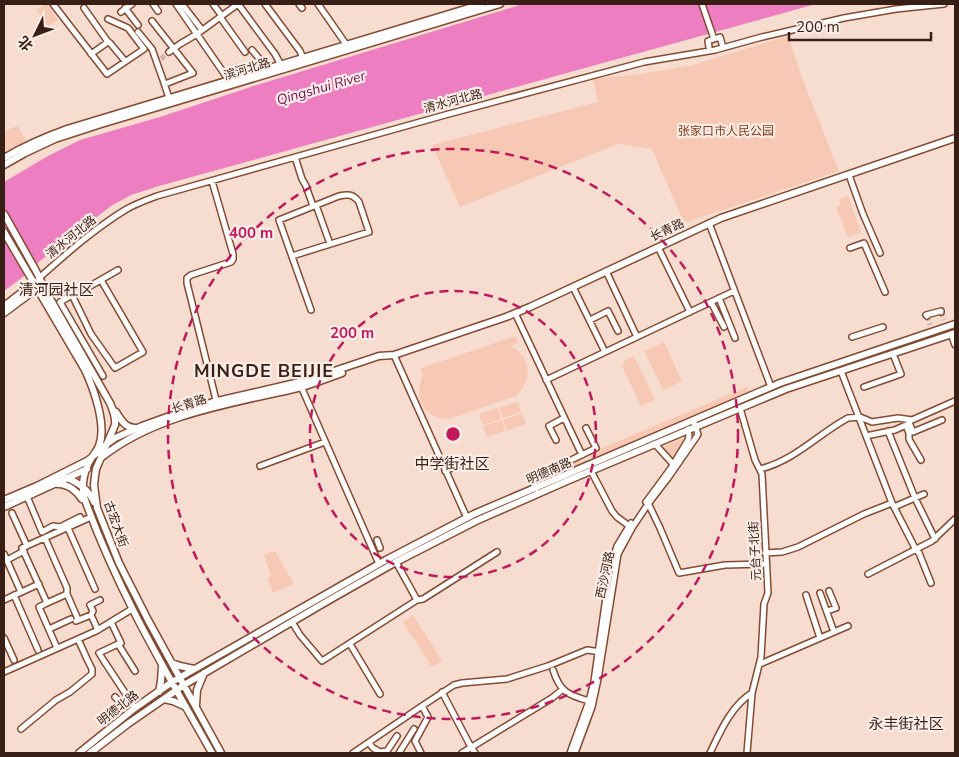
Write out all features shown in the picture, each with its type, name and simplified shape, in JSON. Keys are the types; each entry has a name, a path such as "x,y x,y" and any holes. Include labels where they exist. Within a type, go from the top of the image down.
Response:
{"main road":[{"name":"滨河北路","path":"348,47 482,4"},
{"name":"滨河北路","path":"4,165 25,153 55,140 229,80 268,71 500,4"},
{"name":"滨河北路","path":"4,158 20,148 52,134 170,101"},
{"name":"长青路","path":"4,500 52,486 86,469 124,442 167,422 217,404 300,384 379,356 394,355 515,313 721,218 955,138"},
{"path":"4,214 54,304 79,341 110,403 116,419 112,438"},
{"name":"古宏大街","path":"4,232 86,372 95,395 100,418 100,440 99,446 86,469 82,491 86,505 132,609 212,753"},
{"name":"清水河北路","path":"4,313 35,286 38,274"},
{"name":"清水河北路","path":"4,306 35,286 43,285"},
{"name":"明德南路","path":"176,690 467,518 495,509 655,444 687,427 693,420 771,387 945,323 955,324"},
{"name":"明德南路","path":"172,682 379,564 393,562 536,489 687,427 696,427 786,389 953,333"},
{"path":"110,403 126,426 134,428 142,426"},
{"name":"长青路","path":"4,507 92,458 112,438 199,406 217,404"},
{"path":"100,418 104,429 112,438 124,442"},
{"name":"古宏大街","path":"108,443 95,476 97,508 130,587 222,753"},
{"path":"53,478 64,476 83,486 90,494 97,508"},
{"path":"52,486 64,484 79,495 86,505"},
{"path":"222,653 226,660"},
{"path":"171,663 194,669"},
{"path":"159,692 162,665"},
{"path":"195,706 197,690 204,673"},
{"name":"明德北路","path":"80,753 124,717 134,706 159,692 172,682"},
{"name":"明德北路","path":"90,753 176,690"},
{"path":"164,699 187,707"},
{"path":"124,717 129,723"}],"street":[{"path":"53,4 107,74 144,49 128,28 108,19"},
{"path":"132,4 123,10 159,61 170,101"},
{"path":"153,4 158,11"},
{"path":"176,4 200,32"},
{"path":"182,4 229,80 237,68"},
{"path":"213,4 245,52"},
{"path":"172,50 238,4 275,54 282,67"},
{"path":"265,4 300,51 304,60"},
{"path":"318,4 348,47"},
{"path":"702,4 710,42 720,37 722,44"},
{"name":"清水河北路","path":"38,274 125,210 157,196 445,115 644,62 715,50 806,26 870,13 944,4"},
{"path":"81,5 108,42 125,61"},
{"path":"152,21 172,50 193,73 165,84"},
{"path":"91,54 108,42"},
{"path":"252,50 268,71"},
{"path":"295,157 302,179 330,244"},
{"path":"849,175 880,253"},
{"path":"212,180 233,254 233,260 191,275 187,278 187,283 217,404"},
{"path":"292,256 369,232 359,202 354,196 339,196 279,220 311,310"},
{"path":"709,223 771,387"},
{"path":"850,248 864,243 885,292"},
{"path":"658,247 690,312"},
{"path":"54,304 78,293 118,270"},
{"path":"606,271 637,337"},
{"path":"72,295 91,334 115,368 143,352 101,280"},
{"path":"573,287 605,352"},
{"path":"546,380 734,291"},
{"path":"72,295 60,302 79,341 103,376"},
{"path":"719,298 735,338"},
{"path":"711,302 724,327"},
{"path":"590,320 608,311 618,331"},
{"path":"927,316 941,312"},
{"path":"515,313 582,455"},
{"path":"852,337 883,327"},
{"path":"953,333 955,345"},
{"path":"79,341 91,334"},
{"path":"864,387 900,374 893,354"},
{"path":"394,355 467,518"},
{"path":"841,371 893,505 919,553 931,583"},
{"path":"300,384 379,564"},
{"path":"866,436 894,430 906,421 955,401"},
{"name":"元台子北街","path":"740,408 754,460 762,474 768,593 764,604 760,664 752,693 747,753"},
{"path":"760,469 767,468 783,460 850,417 860,417 872,422 898,418 906,421 913,432 942,420"},
{"path":"556,440 549,426 564,418"},
{"path":"693,420 696,427"},
{"path":"906,421 910,441 922,460"},
{"name":"西沙河路","path":"575,753 592,707 598,678 610,569 617,546 688,440 687,427"},
{"name":"西沙河路","path":"647,503 668,478 697,436 696,427"},
{"path":"536,489 530,476 596,448 586,428"},
{"path":"888,431 915,498 935,539"},
{"path":"260,466 325,442"},
{"path":"655,444 673,464"},
{"path":"445,472 467,461"},
{"path":"591,471 612,511 631,527"},
{"path":"26,494 42,532 53,526 60,527 80,517 82,521"},
{"path":"352,494 356,508 364,520"},
{"path":"765,553 782,552 798,547 864,514 924,494"},
{"path":"647,503 660,528 679,574 725,565 766,564"},
{"path":"12,512 47,603"},
{"path":"6,560 45,538 91,517"},
{"path":"868,574 935,539 955,519"},
{"path":"68,528 95,589"},
{"path":"45,538 67,588 75,619"},
{"path":"372,547 378,544"},
{"path":"292,622 322,661 417,600 423,599 497,552"},
{"path":"4,554 21,592"},
{"path":"393,562 417,600"},
{"path":"4,600 39,584"},
{"path":"827,611 836,608 828,591"},
{"path":"820,593 834,632"},
{"path":"57,648 39,607 67,594"},
{"path":"14,595 38,650"},
{"path":"806,595 820,638"},
{"path":"98,630 91,615 93,611 90,604 100,600"},
{"path":"4,672 98,630 132,609"},
{"path":"49,629 91,615"},
{"path":"111,622 121,643 99,653 134,706"},
{"path":"760,664 848,626"},
{"path":"4,638 14,660"},
{"path":"21,729 92,674 92,669 78,639"},
{"path":"118,644 134,672"},
{"path":"350,644 380,694"},
{"path":"358,752 454,685 507,679 548,666 587,650 600,652"},
{"name":"西沙河路","path":"570,753 589,701 600,652"},
{"path":"553,670 556,680 563,689 571,695 589,701"},
{"path":"462,753 552,698 563,689"},
{"path":"442,692 475,753"},
{"path":"710,753 725,722 747,696 752,693"},
{"path":"116,697 120,702 134,706"},
{"path":"421,753 415,741 428,716 422,706"},
{"path":"399,753 414,730"},
{"path":"369,743 380,752 387,751 397,736"}],"green space":[{"path":"47,4 58,20 48,26 36,10"},
{"name":"张家口市人民公园","path":"788,36 804,83 839,171 684,223 652,149 618,144 460,207 432,145 598,102 593,79 641,74 693,65"},
{"path":"18,126 26,141 4,153 4,131"},
{"path":"848,196 861,232 848,237 836,207 841,205 839,199"},
{"path":"516,336 518,343 510,346 523,356 528,369 522,390 516,396 449,419 433,415 422,405 419,391 423,375 421,368"},
{"path":"664,342 682,381 663,390 644,351"},
{"path":"634,356 655,400 641,406 622,366 625,364 623,361"},
{"path":"747,387 749,393 592,460 588,454"},
{"path":"518,402 521,412 503,418 499,408"},
{"path":"498,408 501,419 483,425 479,414"},
{"path":"522,413 526,424 507,430 503,420"},
{"path":"502,420 505,431 487,437 483,426"},
{"path":"684,438 672,458 662,447"},
{"path":"580,458 582,462 587,459 588,462 540,484 537,477"},
{"path":"275,551 294,584 273,593 267,578 271,576 264,555"},
{"path":"413,615 442,661 432,667 403,622"}],"water":[{"name":"Qingshui River","path":"523,4 816,4 131,195 111,206 4,291 4,182 48,156 80,140"}],"tunnel":[{"path":"161,59 169,52"},
{"path":"941,312 944,320"},
{"path":"927,316 930,325"}],"district":[{"name":"清河园社区","path":"56,290"},
{"name":"MINGDE BEIJIE","path":"264,371"},
{"name":"中学街社区","path":"452,464"},
{"name":"永丰街社区","path":"906,724"}]}
